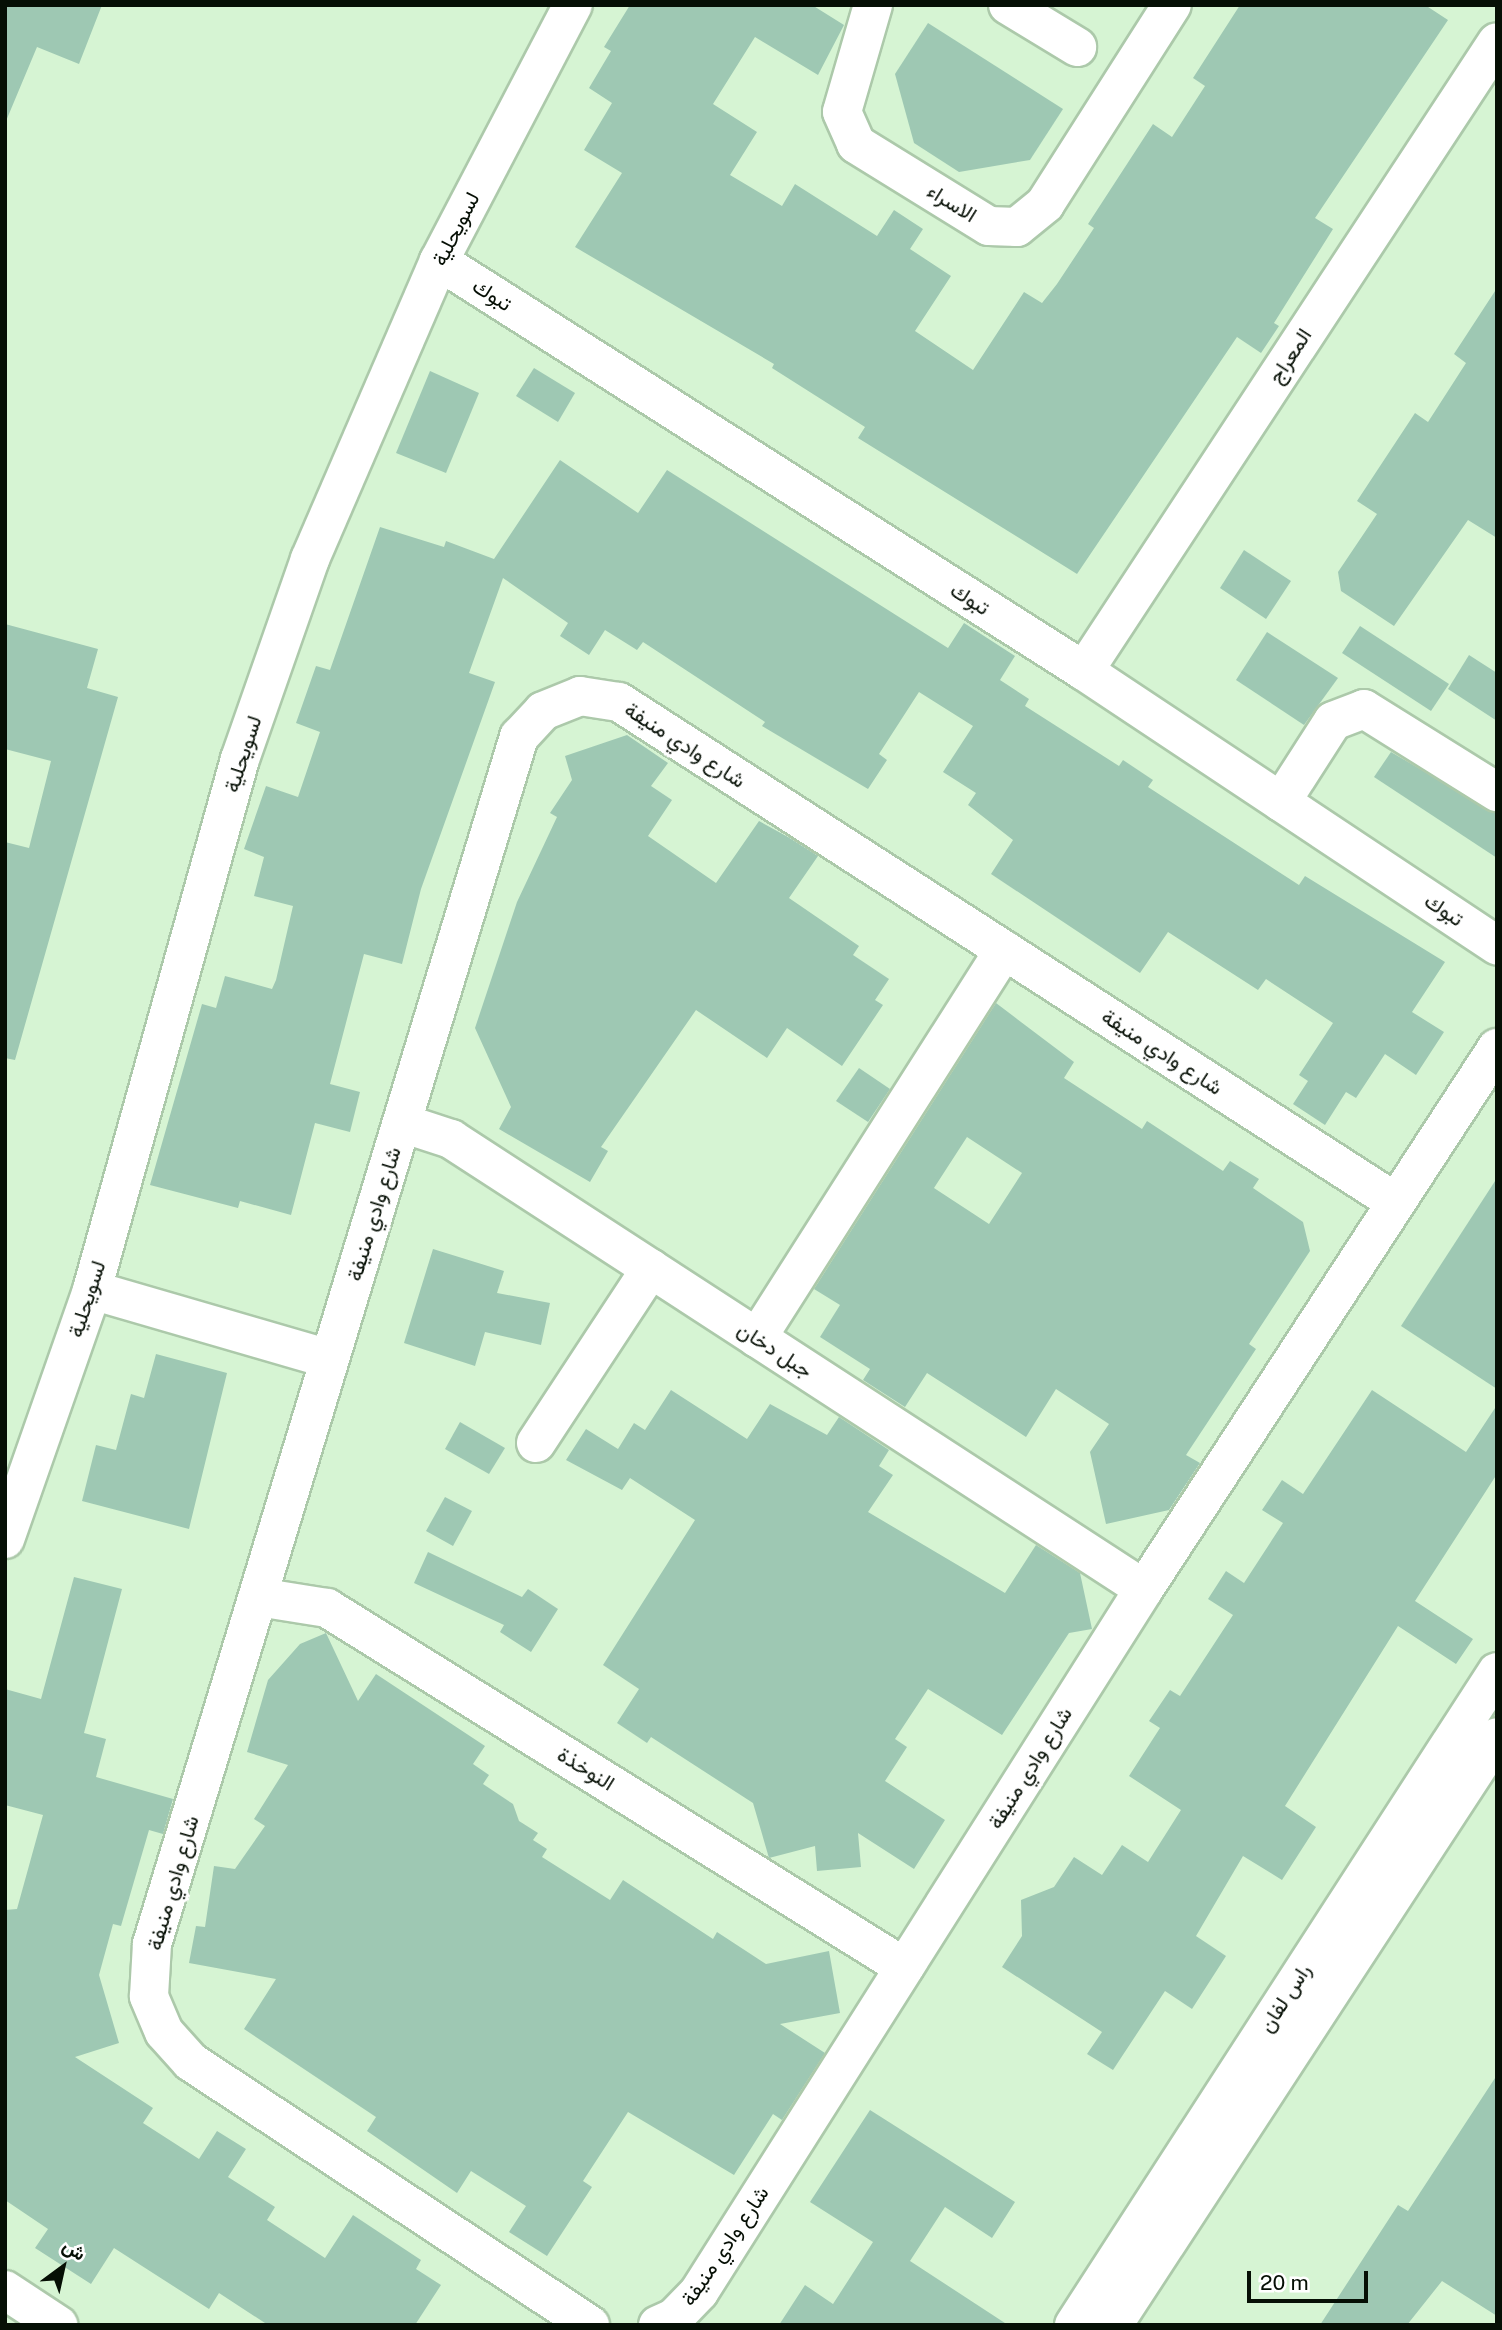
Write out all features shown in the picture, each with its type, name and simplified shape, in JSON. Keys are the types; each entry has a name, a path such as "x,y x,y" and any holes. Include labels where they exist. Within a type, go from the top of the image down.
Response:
{"street":[{"name":"لسويحلية","path":"5,1539 92,1290 240,759 322,528 439,261 573,5"},
{"name":"الاسراء","path":"873,5 842,112 856,144 989,226 1017,227 1045,204 1172,5"},
{"path":"1008,5 1077,47"},
{"name":"المعراج","path":"1084,671 1497,42"},
{"name":"تبوك","path":"439,261 1084,671 1497,945"},
{"name":"شارع وادي منيفة","path":"590,2325 191,2062 164,2032 149,1996 152,1944 519,737 543,710 580,696 619,702 1395,1202"},
{"path":"1281,802 1333,721 1364,709 1497,792"},
{"path":"757,1338 1004,950"},
{"name":"شارع وادي منيفة","path":"658,2325 674,2318 699,2292 1144,1589 1497,1048"},
{"name":"جبل دخان","path":"401,1123 451,1139 1144,1589"},
{"path":"536,1443 650,1268"},
{"path":"92,1290 329,1359"},
{"name":"النوخذة","path":"258,1597 327,1608 904,1967"},
{"name":"راس لفان","path":"1073,2325 1497,1672"},
{"name":"راس لفان","path":"1113,2325 1497,1737"},
{"path":"5,2290 58,2325"}],"building":[{"path":"5,5 102,5 79,64 37,47 6,121"},
{"path":"630,5 812,5 844,25 818,75 755,37 713,104 757,132 730,175 782,206 795,184 877,236 894,210 923,229 910,249 951,276 915,331 973,370 1024,292 1042,303 1057,284 1094,228 1088,224 1153,124 1172,137 1205,86 1193,78 1240,5 1425,5 1448,20 1315,218 1333,229 1274,323 1279,326 1261,353 1237,337 1077,574 858,438 865,427 772,368 774,364 575,247 622,173 584,150 612,103 589,88 611,51 604,47"},
{"path":"928,23 1063,109 1030,160 959,172 914,143 895,74"},
{"path":"1497,288 1497,538 1468,520 1394,626 1341,591 1338,572 1377,514 1357,501 1415,413 1428,422 1466,363 1454,354"},
{"path":"534,368 575,393 558,422 516,396"},
{"path":"430,371 479,393 446,473 396,453"},
{"path":"560,460 638,513 667,470 948,648 964,623 1015,656 1000,680 1029,699 1025,706 1119,766 1123,760 1153,780 1148,787 1299,885 1305,876 1445,962 1412,1012 1444,1032 1416,1075 1385,1054 1356,1098 1346,1092 1325,1125 1293,1104 1308,1081 1299,1075 1333,1023 1266,979 1258,990 1168,932 1140,973 991,874 1013,840 968,805 976,793 943,772 973,726 919,692 879,754 887,760 868,789 762,726 765,722 643,642 637,650 605,630 589,655 560,636 568,623 503,578 469,673 495,682 421,889 402,964 364,954 330,1084 360,1092 350,1132 315,1123 291,1215 240,1201 238,1208 150,1185 202,1004 216,1008 225,976 272,989 276,980 293,906 254,896 264,857 244,849 266,786 298,797 320,732 296,723 316,666 330,670 380,527 444,547 446,541 494,559"},
{"path":"1244,550 1291,581 1266,619 1220,588"},
{"path":"5,624 98,649 87,688 118,697 15,1060 5,1058 5,842 29,848 51,761 5,749"},
{"path":"1360,626 1449,684 1431,711 1342,653"},
{"path":"1267,632 1338,678 1304,725 1236,680"},
{"path":"1469,655 1497,673 1497,721 1448,689"},
{"path":"627,735 668,763 651,786 672,800 648,836 716,883 759,821 788,837 818,856 789,898 859,946 853,955 889,979 875,1000 883,1005 842,1066 787,1028 767,1058 696,1010 601,1147 608,1151 590,1182 499,1129 511,1107 475,1028 517,902 557,817 550,813 572,780 565,756"},
{"path":"1391,752 1497,814 1497,858 1374,777"},
{"path":"996,1003 1074,1062 1064,1078 1142,1129 1147,1121 1223,1171 1230,1161 1259,1179 1253,1188 1303,1222 1310,1251 1249,1344 1256,1349 1186,1455 1200,1463 1169,1510 1106,1524 1090,1452 1109,1424 1056,1389 1026,1437 927,1373 905,1407 863,1380 870,1369 820,1337 840,1305 814,1289","holes":["967,1137 1022,1173 989,1224 934,1188"]},
{"path":"859,1068 890,1089 868,1122 836,1101"},
{"path":"1497,1178 1497,1389 1401,1326"},
{"path":"433,1249 504,1271 497,1293 550,1303 541,1345 485,1332 475,1366 404,1343"},
{"path":"156,1354 227,1373 189,1529 82,1501 96,1445 116,1450 131,1394 144,1398"},
{"path":"671,1390 747,1439 770,1404 827,1435 839,1417 889,1450 879,1466 893,1475 868,1512 1005,1593 1036,1545 1080,1573 1092,1629 1069,1633 1002,1735 928,1689 895,1739 907,1747 885,1781 945,1820 914,1869 858,1833 861,1867 817,1871 815,1846 769,1858 753,1803 651,1737 647,1743 617,1723 639,1689 603,1665 695,1520 630,1478 622,1490 566,1460 586,1429 618,1449 634,1423 645,1430"},
{"path":"1372,1390 1466,1452 1497,1405 1497,1474 1415,1601 1473,1639 1456,1664 1398,1626 1285,1806 1316,1827 1282,1880 1243,1856 1196,1936 1226,1956 1192,2009 1165,1991 1113,2070 1087,2054 1102,2032 1002,1967 1022,1936 1021,1900 1054,1887 1074,1857 1102,1875 1122,1845 1148,1862 1181,1810 1129,1776 1160,1728 1149,1721 1170,1690 1180,1696 1233,1615 1208,1599 1226,1571 1244,1583 1283,1523 1262,1510 1282,1480 1303,1494"},
{"path":"460,1422 505,1448 489,1474 445,1449"},
{"path":"445,1497 472,1511 453,1546 426,1531"},
{"path":"428,1552 522,1597 528,1589 558,1609 531,1652 500,1632 504,1625 414,1583"},
{"path":"74,1577 122,1589 84,1733 106,1739 96,1777 173,1799 163,1834 149,1830 121,1926 113,1924 99,1975 119,2043 75,2057 153,2108 143,2123 199,2159 217,2131 246,2149 228,2177 275,2207 267,2220 325,2258 353,2215 421,2260 416,2269 441,2285 415,2325 268,2325 219,2293 209,2309 114,2248 91,2284 35,2248 48,2229 5,2200 5,1910 17,1909 43,1815 5,1805 5,1689 41,1699"},
{"path":"326,1633 358,1701 376,1674 485,1746 473,1764 489,1775 483,1784 513,1804 519,1821 538,1833 533,1840 547,1849 542,1857 610,1900 623,1880 713,1939 717,1932 766,1964 829,1951 840,2013 780,2024 825,2053 782,2120 773,2114 734,2175 628,2112 583,2181 592,2187 547,2256 509,2232 526,2206 471,2171 457,2193 367,2131 376,2117 244,2029 276,1979 189,1963 196,1926 205,1927 214,1866 235,1869 265,1826 254,1819 288,1765 247,1752 268,1680 300,1644"},
{"path":"1497,2075 1497,2316 1442,2281 1407,2325 1320,2325 1398,2205 1408,2211"},
{"path":"870,2110 1015,2202 992,2238 945,2207 910,2261 1008,2325 779,2325 805,2285 833,2304 873,2242 810,2202"}]}
